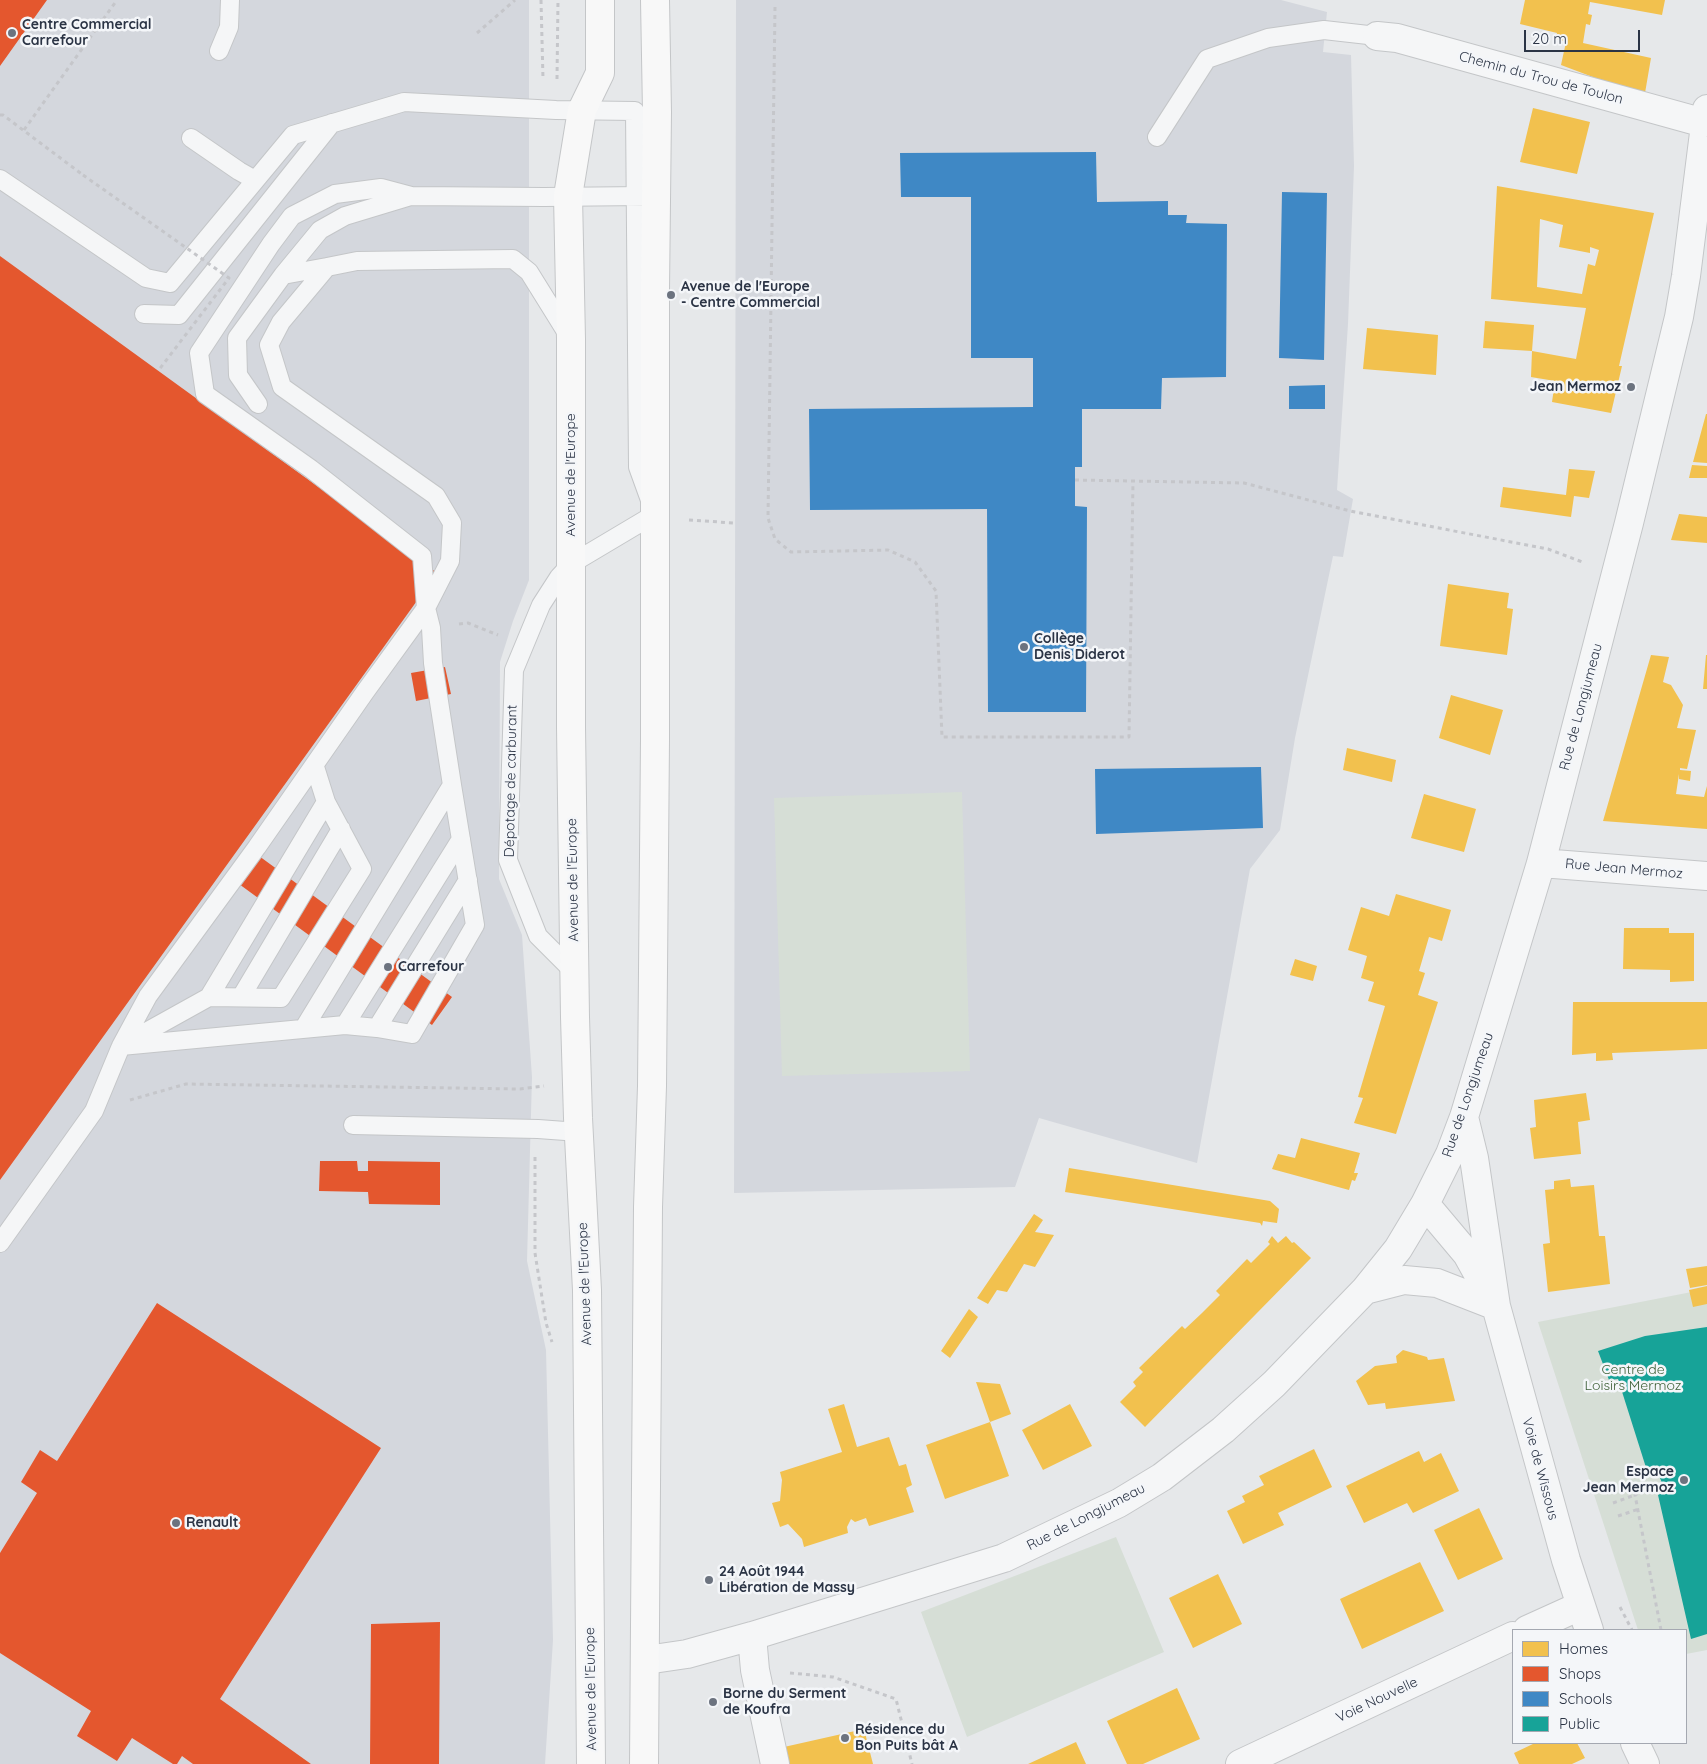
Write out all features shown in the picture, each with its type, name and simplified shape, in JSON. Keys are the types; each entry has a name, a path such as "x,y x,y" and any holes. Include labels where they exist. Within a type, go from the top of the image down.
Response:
{"main road":[{"name":"Avenue de l'Europe","path":"591,1764 587,1290 578,1125 574,972 571,340 568,196 582,110 600,73 600,0"},
{"path":"644,1764 648,1207 652,1086 655,740 655,514 645,196 657,112 656,0"}],"street":[{"name":"Chemin du Trou de Toulon","path":"1377,36 1397,38 1706,116"},
{"name":"Rue de Longjumeau","path":"645,1658 653,1659 686,1654 752,1636 1004,1558 1119,1503 1162,1476 1223,1430 1274,1384 1365,1290 1398,1249 1425,1204 1450,1154 1464,1117 1541,863 1656,415 1679,316 1697,272 1706,116"},
{"name":"Rue Jean Mermoz","path":"1541,863 1707,876"},
{"name":"Voie de Wissous","path":"1464,1117 1474,1158 1496,1306 1554,1518 1585,1618"},
{"name":"Voie de Wissous","path":"1425,1204 1467,1254 1496,1306"},
{"path":"1365,1290 1404,1280 1437,1283 1496,1306"},
{"path":"1532,1629 1585,1618"},
{"path":"752,1636 755,1670 775,1764"},
{"name":"Voie Nouvelle","path":"1240,1764 1512,1636"},
{"path":"1635,1744 1645,1764"}],"lane":[{"path":"219,52 229,26 230,0"},
{"path":"1157,137 1207,59 1268,38 1324,30 1377,36"},
{"path":"0,179 146,278 170,282 293,135 404,102 635,112 645,196 411,196 381,188 335,194 292,216 271,244 199,353 205,394 311,469 422,556 426,608 431,628 433,663 475,925 412,1034 345,1025 121,1046"},
{"path":"144,314 180,315 332,123"},
{"path":"192,138 255,180"},
{"path":"258,404 238,375 237,338 283,275 320,230 344,216 411,196"},
{"path":"283,275 357,261 513,259 529,272 571,340"},
{"path":"0,1243 94,1111 121,1046 148,996 315,766 365,692 426,608 450,561 452,523 436,496 282,388 269,345 281,322 327,267"},
{"name":"Dépotage de carburant","path":"574,972 538,936 508,860 514,670 541,605 559,577 571,564 655,514"},
{"path":"121,1046 210,997 280,998 362,869 326,802 315,766"},
{"path":"304,1028 452,785"},
{"path":"210,997 326,802"},
{"path":"241,996 340,829"},
{"path":"345,1025 461,839"},
{"path":"377,1028 468,880"},
{"path":"353,1125 538,1129 578,1125"}],"path":[{"path":"24,130 117,0"},
{"path":"477,33 514,0"},
{"path":"775,6 768,518 776,539 791,552 888,550 915,562 936,591 942,737 1129,737 1132,481"},
{"path":"0,115 3,115 83,175 230,278 158,371"},
{"path":"1075,480 1244,484 1350,512 1548,549 1615,575"},
{"path":"684,519 734,523"},
{"path":"431,628 468,623 524,646"},
{"path":"544,1077 535,1150 535,1253 546,1324 554,1348"},
{"path":"94,1111 186,1084 520,1089 550,1086"},
{"path":"1613,1503 1662,1483"},
{"path":"1635,1495 1661,1629"},
{"path":"1618,1516 1639,1509"},
{"path":"1617,1602 1631,1629"},
{"path":"755,1670 833,1677 896,1699 912,1764"}],"shaded area":[{"path":"0,0 529,0 529,580 500,662 499,879 522,935 532,1077 527,1261 546,1350 553,1640 545,1764 0,1764"},
{"name":"Collège Denis Diderot","path":"736,0 1281,0 1327,12 1323,52 1351,55 1354,166 1348,324 1337,490 1353,499 1343,557 1333,556 1295,738 1280,830 1250,869 1197,1163 1039,1118 1015,1187 734,1193"}],"green space":[{"path":"962,792 970,1071 782,1076 774,798"},
{"name":"Centre de Loisirs Mermoz","path":"1707,1289 1707,1650 1687,1654 1687,1629 1638,1629 1538,1322"},
{"path":"1116,1537 1164,1652 967,1737 921,1612"}],"building: Homes":[{"path":"1525,0 1665,0 1662,15 1590,2 1588,14 1592,15 1590,25 1586,24 1583,43 1651,58 1645,93 1622,88 1561,65 1566,42 1556,39 1557,33 1520,24"},
{"path":"1533,108 1590,122 1577,174 1520,162"},
{"path":"1497,186 1654,213 1619,366 1622,366 1611,413 1552,402 1555,381 1531,377 1532,351 1576,359 1586,308 1491,299","holes":["1540,219 1563,225 1559,247 1590,253 1590,247 1599,250 1595,266 1588,264 1582,294 1537,287"]},
{"path":"1485,321 1534,325 1532,351 1483,348"},
{"path":"1367,328 1438,335 1436,375 1363,369"},
{"path":"1706,414 1707,463 1693,462"},
{"path":"1692,465 1707,466 1707,478 1689,478"},
{"path":"1569,469 1595,471 1589,498 1574,496 1571,517 1500,507 1503,487 1566,495"},
{"path":"1679,514 1707,517 1707,543 1671,540"},
{"path":"1448,584 1509,593 1507,608 1513,609 1507,655 1440,646"},
{"path":"1651,655 1669,657 1663,682 1671,685 1683,705 1677,728 1696,730 1687,769 1680,768 1680,770 1691,771 1690,781 1679,779 1679,774 1676,794 1704,797 1707,786 1707,829 1603,821"},
{"path":"1706,655 1707,689 1703,689"},
{"path":"1451,695 1503,710 1490,755 1439,738"},
{"path":"1347,748 1396,760 1392,782 1343,770"},
{"path":"1424,794 1476,809 1464,852 1411,838"},
{"path":"1396,894 1451,910 1442,941 1429,937 1419,971 1425,973 1418,995 1438,1002 1396,1134 1354,1123 1363,1098 1358,1097 1385,1006 1368,1001 1374,982 1361,978 1367,956 1348,950 1361,907 1389,916"},
{"path":"1624,928 1669,928 1669,933 1694,933 1694,981 1670,982 1670,970 1623,969"},
{"path":"1295,959 1317,966 1313,981 1290,975"},
{"path":"1573,1002 1707,1002 1707,1049 1612,1053 1613,1060 1596,1061 1596,1053 1572,1055"},
{"path":"1586,1093 1590,1120 1578,1122 1581,1154 1534,1159 1530,1128 1536,1127 1534,1100"},
{"path":"1301,1138 1360,1153 1354,1173 1358,1173 1355,1181 1352,1180 1349,1190 1272,1169 1278,1154 1295,1158"},
{"path":"1069,1168 1270,1201 1279,1209 1277,1223 1263,1221 1262,1226 1260,1223 1065,1192"},
{"path":"1570,1179 1571,1187 1594,1185 1599,1236 1605,1236 1610,1284 1548,1292 1543,1244 1550,1243 1545,1190 1554,1189 1554,1181"},
{"path":"1034,1214 1043,1220 1035,1232 1054,1235 1035,1267 1024,1264 1007,1292 997,1290 988,1304 977,1298"},
{"path":"1272,1236 1278,1243 1286,1236 1311,1258 1145,1427 1120,1402 1136,1386 1133,1382 1143,1372 1139,1368 1182,1326 1185,1329 1202,1313 1220,1295 1216,1291 1247,1259 1251,1263 1270,1244 1268,1242"},
{"path":"1707,1266 1707,1285 1690,1288 1686,1269"},
{"path":"1707,1286 1707,1304 1693,1307 1689,1290"},
{"path":"969,1309 978,1317 950,1358 941,1351"},
{"path":"1403,1350 1427,1357 1428,1360 1444,1358 1455,1401 1386,1409 1385,1403 1368,1405 1356,1381 1375,1366 1397,1363 1396,1356"},
{"path":"976,1382 1000,1384 1011,1414 990,1422"},
{"path":"844,1404 857,1447 889,1437 899,1466 906,1464 912,1485 906,1488 914,1512 869,1526 866,1518 855,1522 851,1519 847,1527 848,1533 804,1547 802,1539 788,1524 780,1527 772,1503 780,1501 782,1480 780,1472 842,1452 828,1409"},
{"path":"1070,1404 1092,1446 1043,1470 1022,1430"},
{"path":"990,1422 1009,1476 945,1499 926,1445"},
{"path":"1314,1449 1332,1487 1278,1513 1284,1525 1243,1544 1227,1511 1245,1502 1242,1496 1264,1485 1259,1476"},
{"path":"1419,1451 1424,1462 1441,1453 1459,1491 1413,1513 1407,1503 1364,1523 1346,1486"},
{"path":"1479,1508 1503,1559 1458,1580 1434,1530"},
{"path":"1420,1562 1444,1611 1362,1649 1340,1599"},
{"path":"1218,1574 1242,1624 1193,1648 1169,1598"},
{"path":"1177,1688 1200,1739 1143,1764 1127,1764 1107,1721"},
{"name":"Résidence du Bon Puits bât A","path":"864,1729 873,1764 788,1764 784,1747"},
{"path":"1076,1742 1086,1764 1028,1764"},
{"path":"1533,1744 1578,1744 1585,1758 1572,1764 1519,1764 1514,1753"}],"building: Shops":[{"name":"Centre Commercial Carrefour","path":"0,0 47,0 0,66"},
{"path":"0,256 437,573 0,1180"},
{"path":"445,667 451,694 416,701 411,673"},
{"path":"259,856 452,997 432,1025 239,884"},
{"path":"320,1161 357,1161 358,1171 368,1171 368,1161 440,1162 440,1205 369,1204 368,1192 319,1191"},
{"name":"Renault","path":"157,1303 381,1448 220,1699 311,1764 193,1764 182,1756 177,1764 173,1764 132,1738 117,1761 77,1736 91,1711 0,1653 0,1553 37,1493 21,1482 40,1450 57,1461"},
{"path":"440,1622 439,1764 370,1764 371,1624"}],"building: Schools":[{"path":"1096,152 1097,202 1168,201 1168,215 1187,215 1186,223 1227,224 1226,377 1162,378 1161,409 1082,409 1082,467 1075,467 1075,506 1087,507 1086,712 988,712 987,509 810,510 809,409 1033,407 1033,358 971,358 971,197 901,197 900,153"},
{"path":"1282,192 1327,193 1324,360 1279,358"},
{"path":"1325,385 1325,409 1289,409 1289,386"},
{"path":"1261,767 1263,828 1096,834 1095,769"}],"building: Public":[{"name":"Espace Jean Mermoz","path":"1707,1327 1707,1634 1691,1639 1658,1495 1664,1492 1662,1483 1658,1473 1649,1477 1618,1379 1609,1380 1598,1351 1645,1336"}],"place":[{"name":"Centre Commercial Carrefour","path":"12,33"},
{"name":"Avenue de l'Europe - Centre Commercial","path":"671,295"},
{"name":"Jean Mermoz","path":"1631,387"},
{"name":"Collège Denis Diderot","path":"1024,647"},
{"name":"Carrefour","path":"388,967"},
{"name":"Espace Jean Mermoz","path":"1684,1480"},
{"name":"Renault","path":"176,1523"},
{"name":"24 Août 1944 Libération de Massy","path":"709,1580"},
{"name":"Borne du Serment de Koufra","path":"713,1702"},
{"name":"Résidence du Bon Puits bât A","path":"845,1738"}]}
